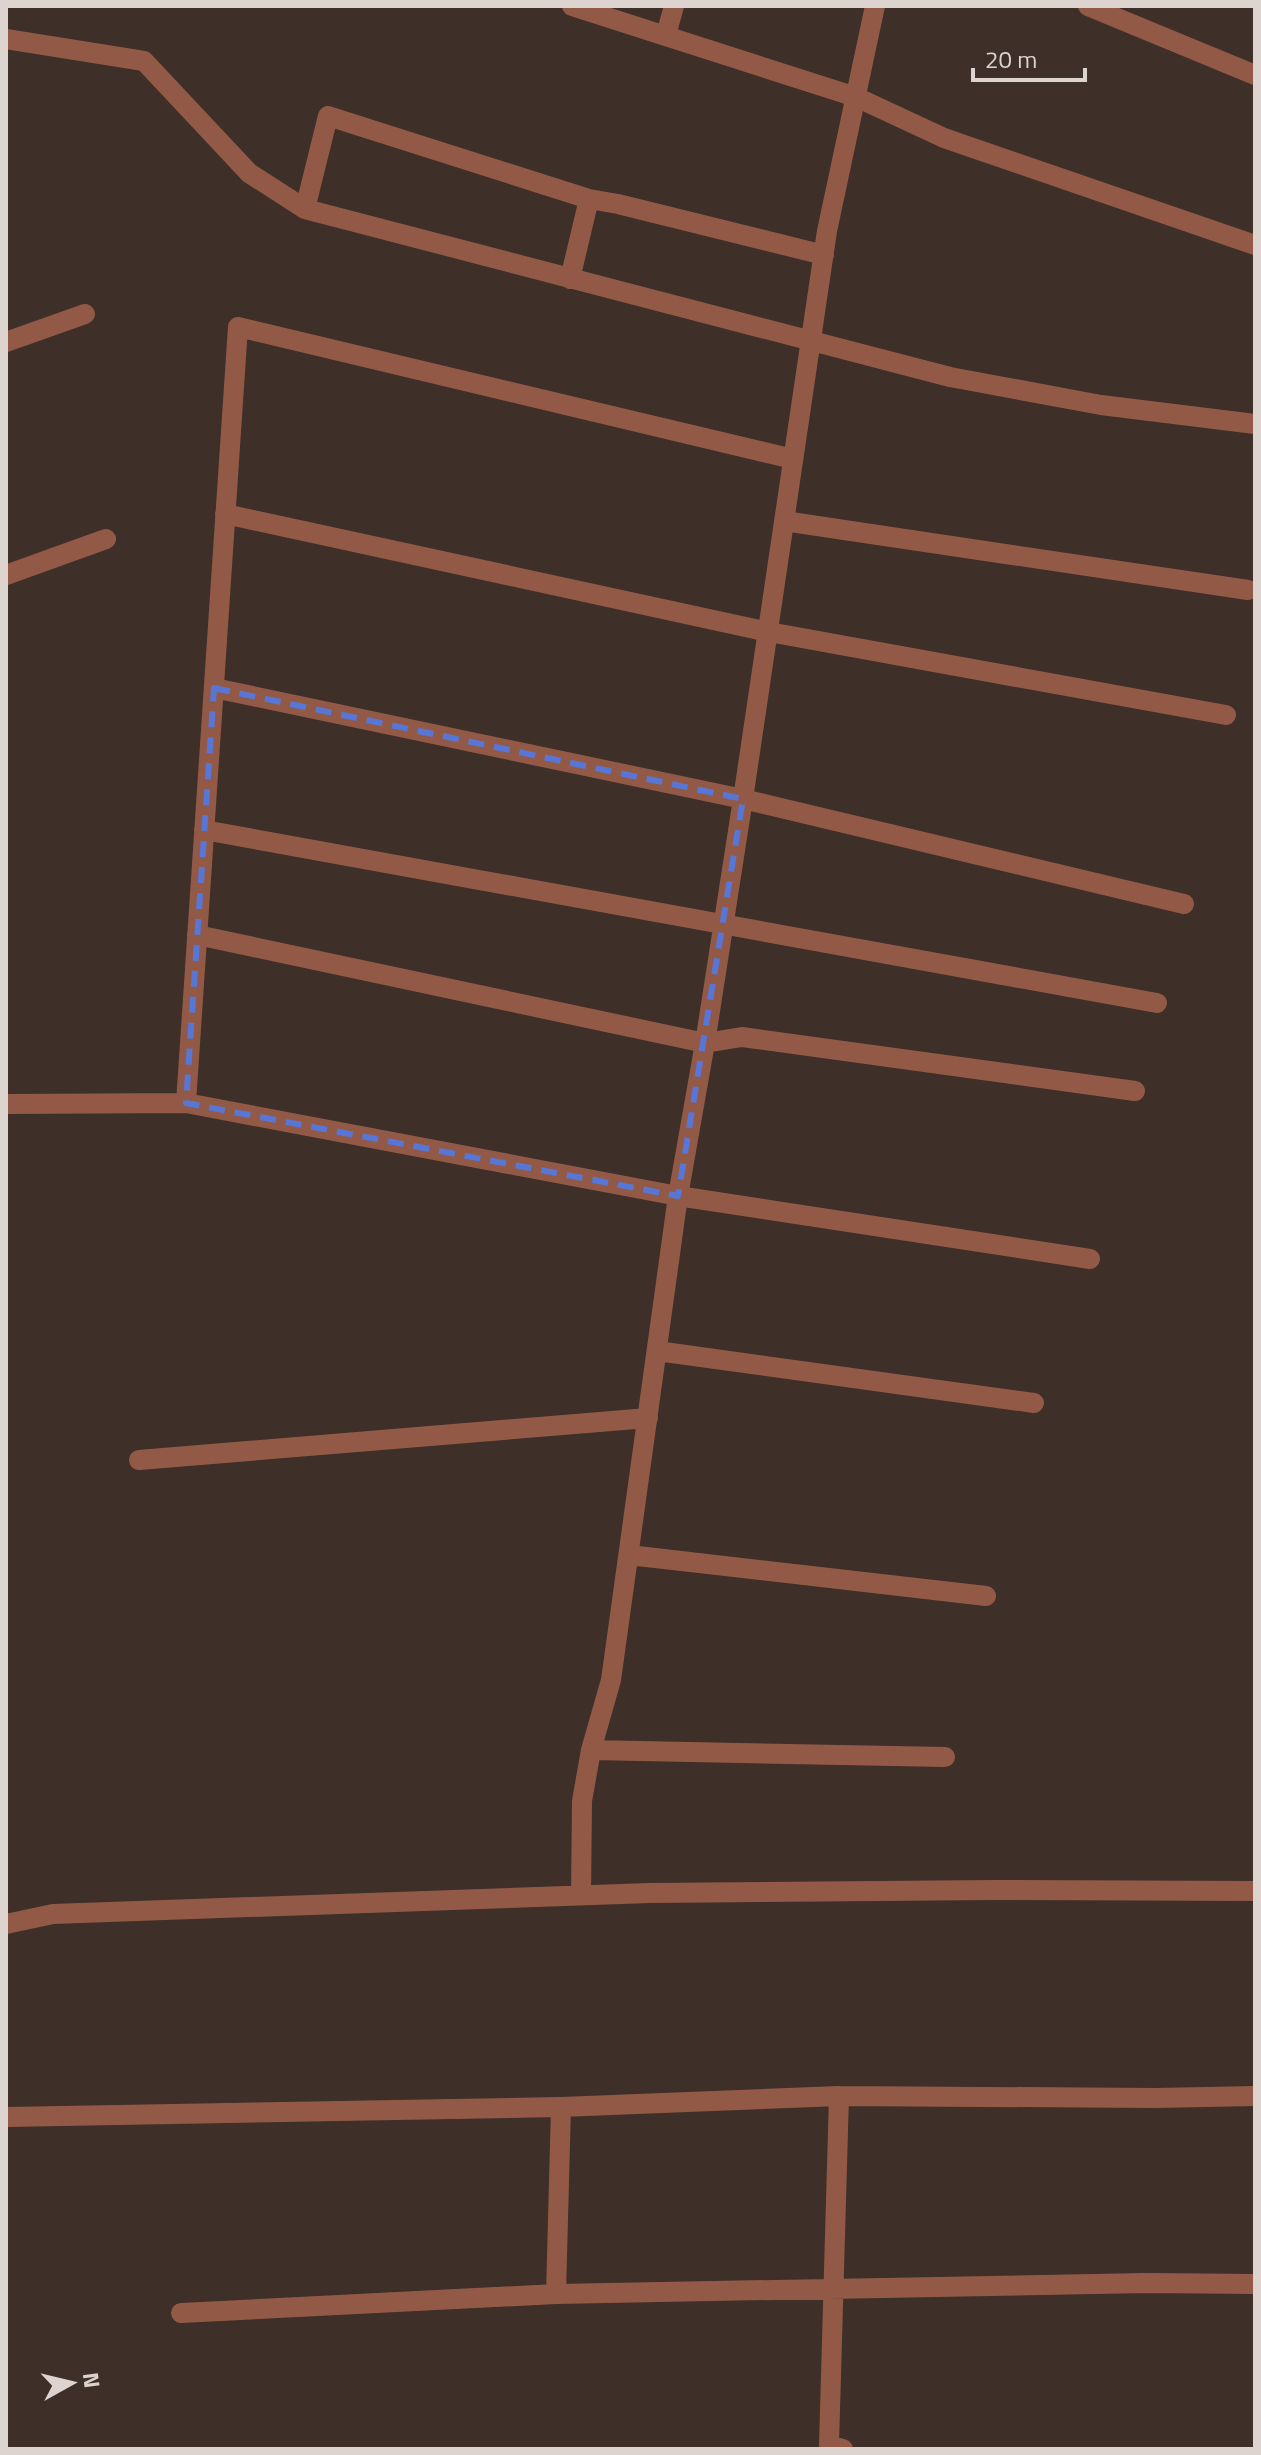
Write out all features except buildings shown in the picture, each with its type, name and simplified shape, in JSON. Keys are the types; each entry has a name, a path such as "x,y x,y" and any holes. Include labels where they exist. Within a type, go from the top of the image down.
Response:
{"street":[{"path":"572,6 856,97 944,138 1255,245"},
{"path":"666,35 674,6"},
{"path":"581,1895 582,1801 591,1750 611,1680 678,1196 724,924 824,255 875,6"},
{"path":"1088,6 1255,75"},
{"path":"6,39 144,61 249,173 305,209 950,377 1101,405 1255,424"},
{"path":"305,209 328,116 589,199 824,255"},
{"path":"570,279 589,199"},
{"path":"6,342 85,314"},
{"path":"186,1103 238,327 793,459"},
{"path":"225,514 769,632 1226,715"},
{"path":"784,521 1248,590"},
{"path":"6,575 106,539"},
{"path":"214,688 743,799 1184,904"},
{"path":"204,830 1157,1003"},
{"path":"197,935 705,1043 742,1037 1135,1091"},
{"path":"6,1104 186,1103 678,1196 1090,1259"},
{"path":"657,1351 1034,1403"},
{"path":"139,1460 648,1418"},
{"path":"629,1555 986,1596"},
{"path":"591,1750 945,1757"},
{"path":"6,1924 53,1914 581,1895 978,1890 1255,1891"},
{"path":"839,2096 829,2445 843,2449"},
{"path":"6,2117 561,2107 839,2096 1255,2096"},
{"path":"556,2294 561,2107"},
{"path":"181,2313 556,2294 1146,2283 1255,2284"}],"highlighted area":[{"path":"214,688 743,799 678,1196 186,1103"}]}
